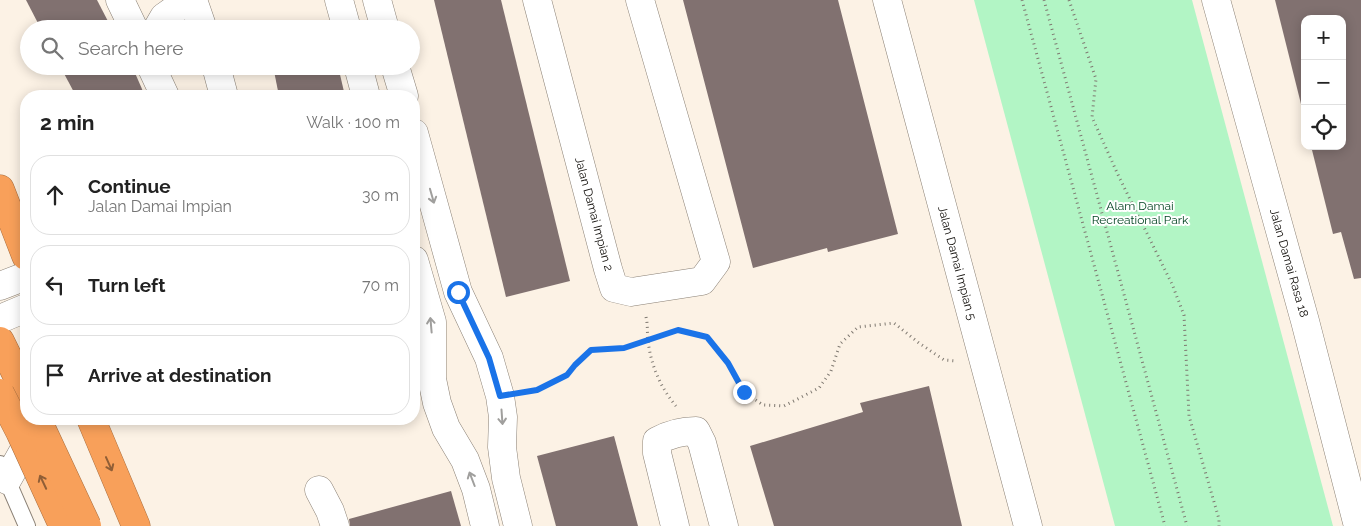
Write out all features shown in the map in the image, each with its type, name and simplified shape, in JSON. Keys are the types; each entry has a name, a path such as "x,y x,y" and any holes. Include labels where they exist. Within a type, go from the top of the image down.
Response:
{"highway":[{"path":"0,189 20,241"},
{"path":"0,341 20,382"},
{"path":"0,394 20,432 63,526"},
{"path":"41,425 87,526"},
{"path":"94,425 136,526"}],"street":[{"path":"120,0 130,20"},
{"path":"152,0 166,0"},
{"path":"162,20 188,0"},
{"path":"193,0 200,20"},
{"path":"339,0 345,20"},
{"path":"377,0 383,20"},
{"name":"Jalan Damai Impian 2","path":"537,0 614,288 631,292 702,281 716,262 640,0"},
{"name":"Jalan Damai Impian 5","path":"887,0 1028,526"},
{"name":"Jalan Damai Rasa 18","path":"1216,0 1305,320 1358,526"},
{"path":"218,75 222,90"},
{"path":"360,75 364,90"},
{"path":"398,75 402,90"},
{"path":"420,155 458,292 489,358 500,396 503,417 502,447 506,478 518,526"},
{"path":"0,286 20,278"},
{"path":"420,281 432,322 432,379 436,403 446,428 465,460 476,490 485,526"},
{"path":"0,319 20,311"},
{"path":"3,472 36,425"},
{"path":"675,526 657,453 657,441 665,436 696,430 702,443 724,526"},
{"path":"319,490 330,511 334,526"}],"lane":[{"path":"3,472 27,526"}],"path":[{"path":"1022,0 1165,526"},
{"path":"1044,0 1187,526"},
{"path":"1070,0 1096,79 1092,117 1119,177 1172,284 1184,315 1189,416 1219,519 1218,526"},
{"path":"500,396 537,390 567,375 591,350 624,348 678,330 707,337 728,363 744,392 763,405 784,406 819,388 831,371 840,344 858,327 894,323 944,360 984,363"},
{"path":"648,341 654,366 664,392 676,406 683,431"}],"green space":[{"name":"Alam Damai Recreational Park","path":"974,0 1192,0 1333,526 1115,526"}],"building":[{"path":"26,0 97,0 107,20 36,20"},
{"path":"434,0 501,0 570,281 506,297"},
{"path":"683,0 838,0 898,234 828,252 827,248 753,268"},
{"path":"1275,0 1361,0 1361,278 1354,279 1341,232 1333,234 1312,150 1346,150 1346,15 1301,15 1301,104"},
{"path":"65,75 136,75 142,90 73,90"},
{"path":"275,75 340,75 344,90 278,90"},
{"path":"929,386 962,526 774,526 750,446 863,412 860,403"},
{"path":"614,436 638,526 556,526 537,456"},
{"path":"451,491 461,526 350,526 349,519"}],"route":[{"path":"458,292 489,358 500,396 537,390 567,375 591,350 624,348 678,330 707,337 728,363 744,392"}]}
